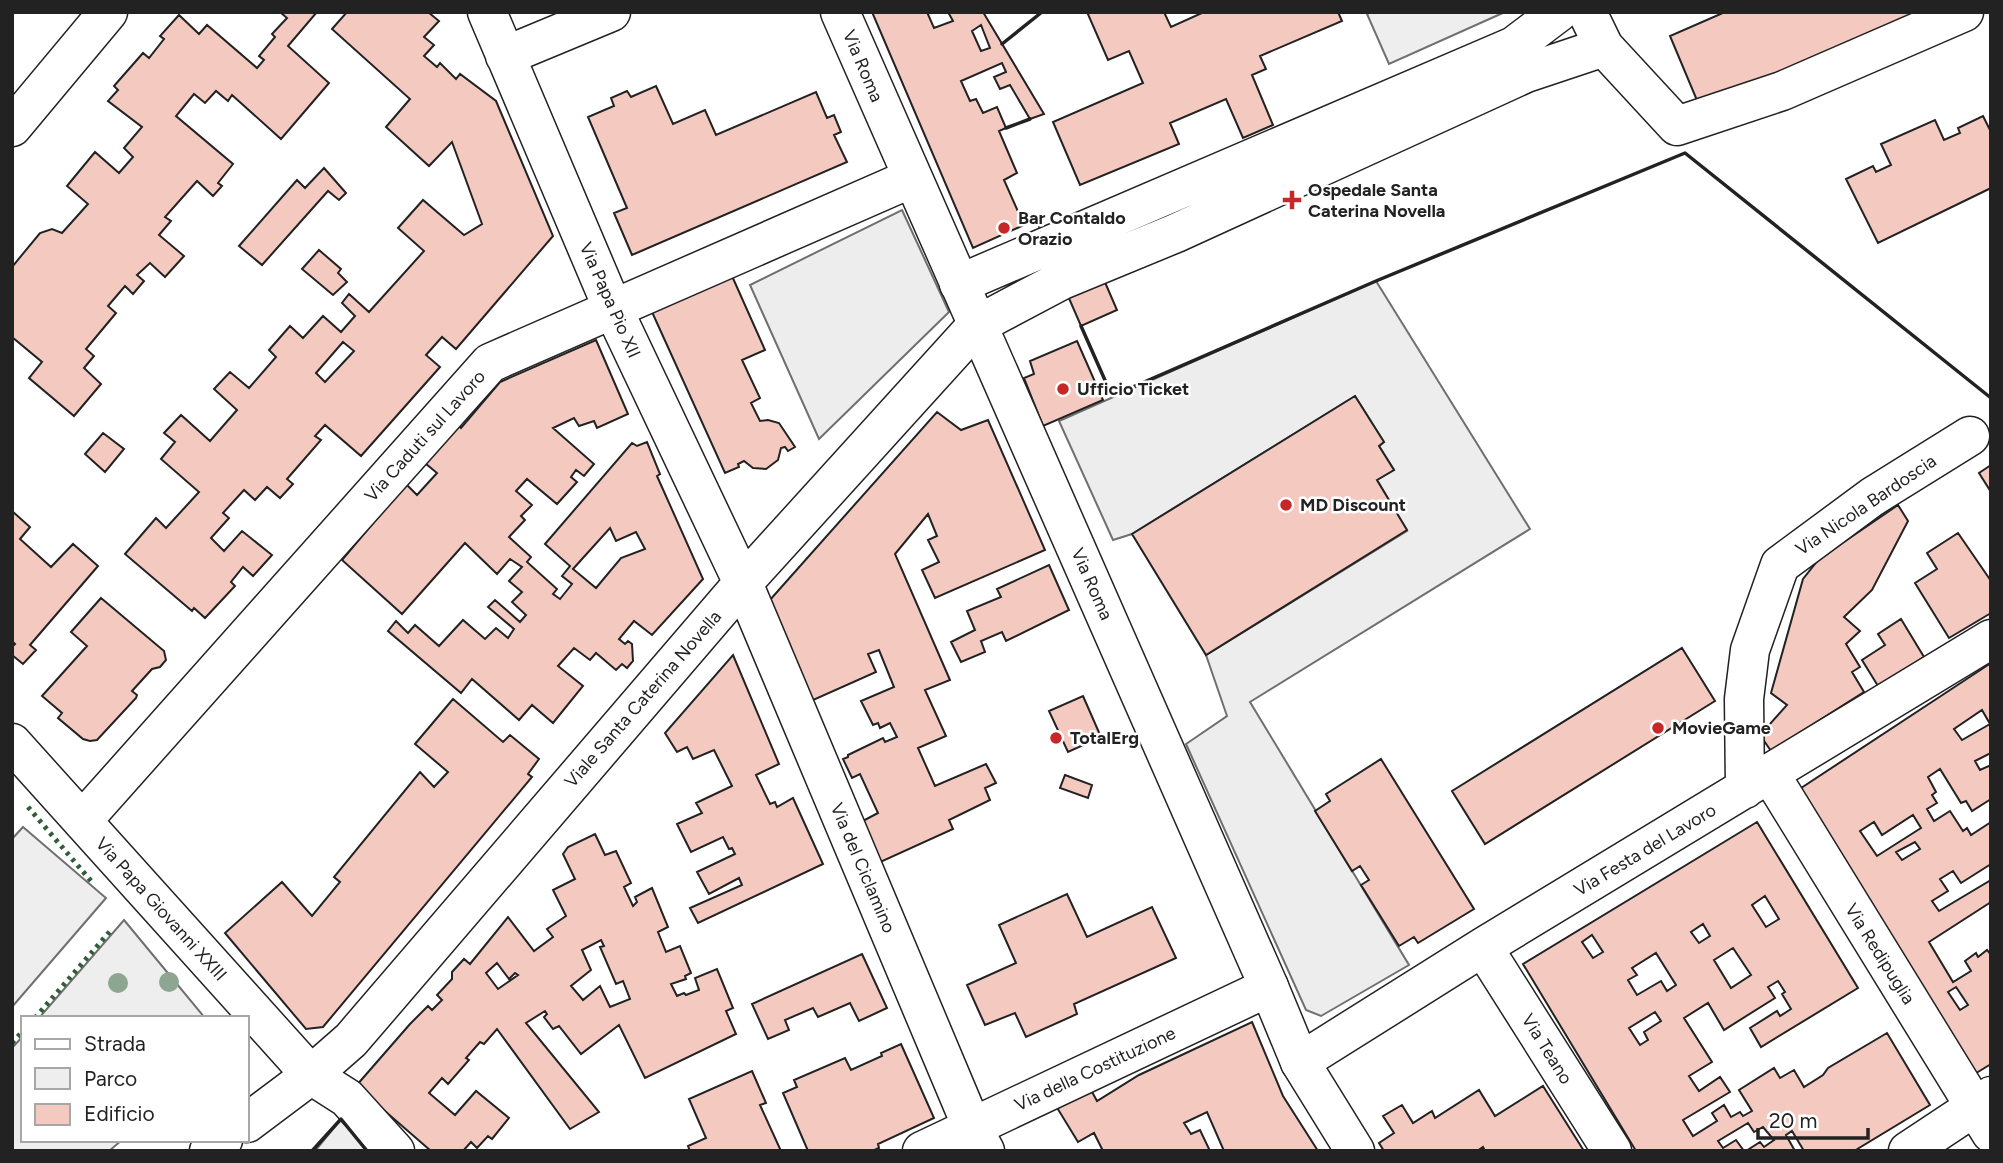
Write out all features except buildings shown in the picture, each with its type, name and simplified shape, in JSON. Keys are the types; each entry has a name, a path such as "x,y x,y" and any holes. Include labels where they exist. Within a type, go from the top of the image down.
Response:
{"street":[{"path":"12,127 108,12"},
{"name":"Via Papa Pio XII","path":"487,12 613,309 743,583"},
{"path":"505,56 611,12"},
{"name":"Via Roma","path":"840,12 1300,1062 1355,1151"},
{"path":"959,284 1514,46 1559,12"},
{"path":"1587,12 1604,47 1677,126 1782,91 1965,12"},
{"name":"Viale Santa Caterina Novella","path":"248,1122 311,1075 351,1040 743,583 977,325 1024,299 1390,137 1526,73 1604,47"},
{"name":"Via Caduti sul Lavoro","path":"82,821 490,363 912,178"},
{"path":"1008,264 1024,299"},
{"name":"Via Nicola Bardoscia","path":"1758,782 1744,699 1750,650 1780,565 1872,497 1970,436"},
{"name":"Via del Ciclamino","path":"743,583 979,1139"},
{"name":"Via Festa del Lavoro","path":"1300,1062 1483,947 1991,639"},
{"name":"Via Papa Giovanni XXIII","path":"12,743 311,1075 347,1098 395,1151"},
{"name":"Via Redipuglia","path":"1758,782 1985,1112"},
{"name":"Via Teano","path":"1483,947 1612,1151"},
{"name":"Via della Costituzione","path":"922,1151 979,1139 1269,987"},
{"name":"Viale Santa Caterina Novella","path":"249,1151 311,1075"},
{"path":"1908,1151 1985,1112"}],"green space":[{"path":"1505,12 1389,64 1367,14"},
{"path":"23,827 106,898 12,1007 12,839"},
{"path":"124,920 203,1016 41,1016"},
{"path":"21,1038 21,1142 120,1142 109,1151 12,1151 12,1048"},
{"path":"341,1119 367,1151 315,1151"}],"shaded area":[{"path":"902,210 949,312 819,439 750,285"},
{"path":"1376,281 1530,529 1250,702 1409,965 1321,1016 1306,1010 1186,744 1227,716 1206,655 1407,531 1377,480 1394,470 1379,446 1384,442 1355,396 1132,534 1113,540 1059,421"}],"hedge":[{"path":"28,807 91,881"},
{"path":"37,1016 112,929"},
{"path":"12,1043 21,1033"}],"fence":[{"path":"1024,225 1036,220 1041,231"}],"wall":[{"path":"1002,44 1042,12"},
{"path":"1006,128 1030,119"},
{"path":"1081,326 1112,396 1376,281 1685,153 1991,398"},
{"path":"312,1151 341,1119 367,1151"}],"place":[{"name":"Ospedale Santa Caterina Novella","path":"1292,200"},
{"name":"Bar Contaldo Orazio","path":"1004,228"},
{"name":"Ufficio Ticket","path":"1063,389"},
{"name":"MD Discount","path":"1286,505"},
{"name":"MovieGame","path":"1658,728"},
{"name":"TotalErg","path":"1056,738"}]}
